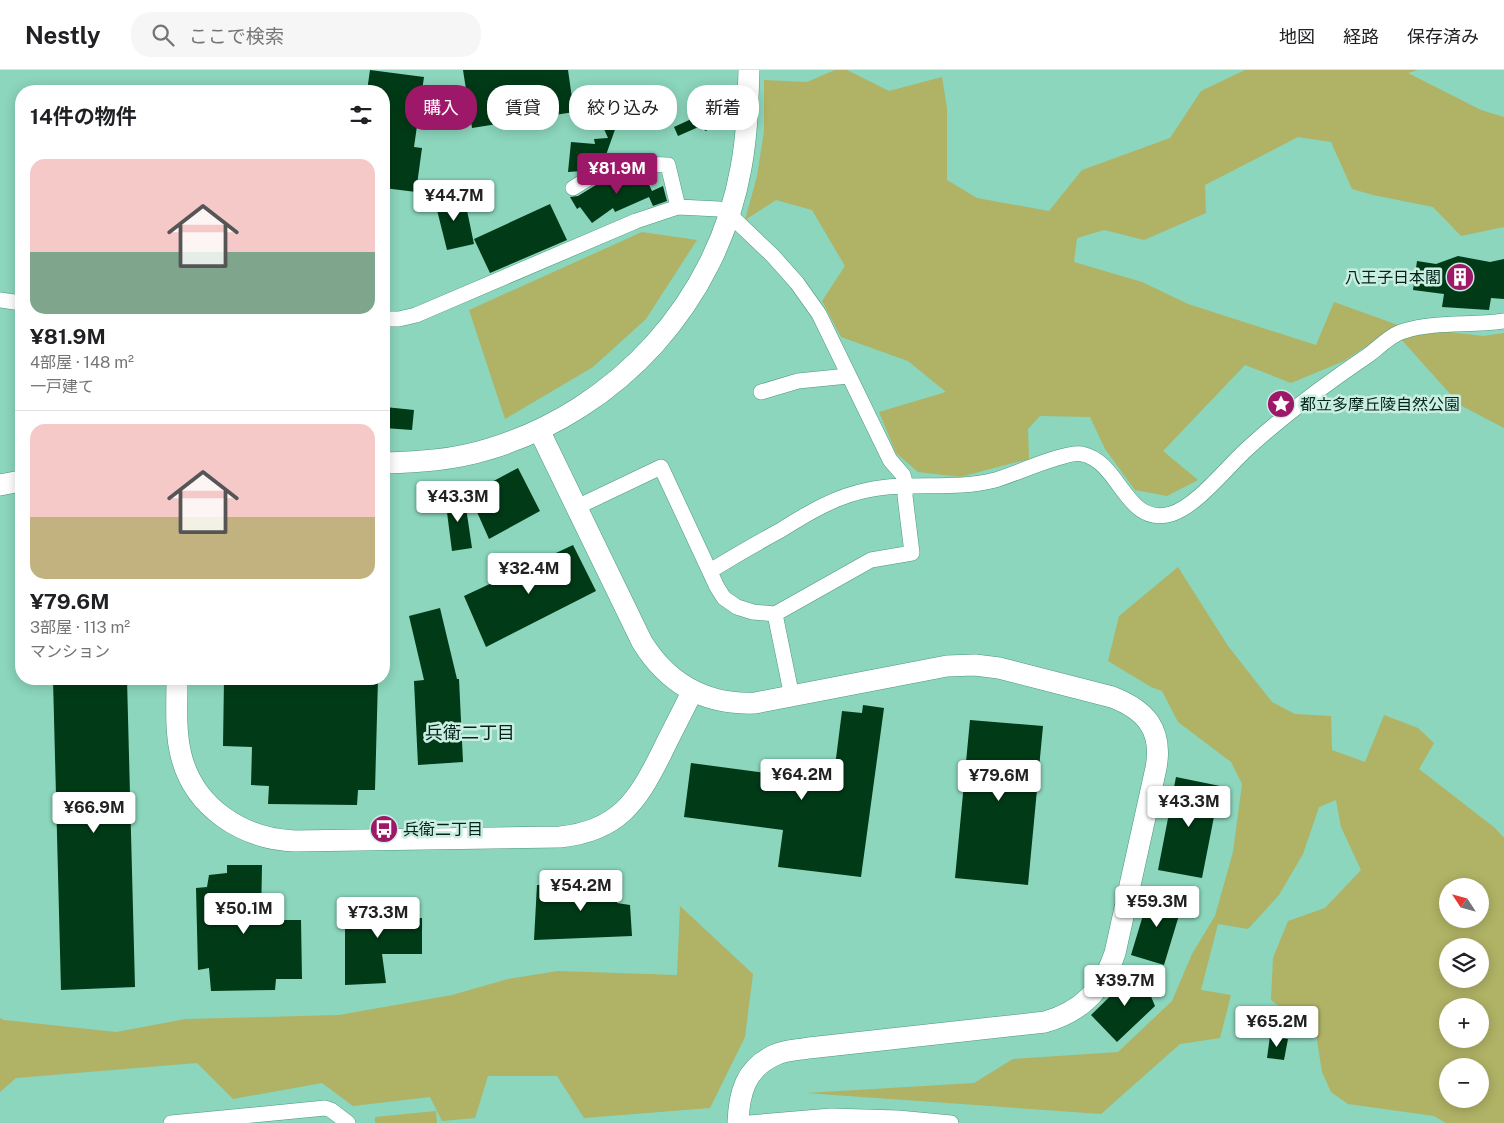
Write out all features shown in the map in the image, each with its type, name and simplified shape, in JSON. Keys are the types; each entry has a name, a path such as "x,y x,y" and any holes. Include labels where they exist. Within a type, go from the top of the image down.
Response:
{"street":[{"path":"390,463 441,460 465,455 489,449 540,430 594,398 616,382 650,351 674,321 707,270 730,215 742,168 747,130 749,70"},
{"path":"573,188 613,163 668,165 678,207"},
{"path":"390,319 399,319 416,314 636,221 678,207 719,209 730,215 773,256 797,283 819,314 890,460 903,475 906,485 905,496 912,553 871,560 774,614 753,612 736,607 724,598 661,467 577,507"},
{"path":"0,300 15,302"},
{"path":"710,571 822,505 866,490 906,485 969,485 993,481 1068,454 1082,453 1099,463 1139,510 1148,515 1160,516 1174,513 1200,496 1280,419 1402,331 1430,326 1483,324 1504,321"},
{"path":"761,392 798,381 848,376"},
{"path":"540,430 642,642 657,663 677,682 692,692 718,700 742,704 755,703 947,666 975,665 999,668 1112,697 1135,707 1147,718 1156,737 1158,756 1115,953 1100,986 1084,1003 1065,1014 1045,1022 809,1048 774,1055 760,1064 745,1082 738,1103 738,1123"},
{"path":"0,485 15,482"},
{"path":"774,614 792,697"},
{"path":"176,685 180,754 190,781 199,795 223,817 249,832 278,840 295,841 560,837 592,831 617,816 638,797 692,692"},
{"path":"171,1123 326,1108 348,1123"},
{"path":"749,1123 831,1116 951,1123"}],"green space":[{"path":"835,70 847,70 889,91 942,77 947,108 947,180 977,198 1049,211 1082,170 1170,138 1201,91 1245,70 1418,70 1408,73 1481,110 1504,117 1504,227 1461,236 1433,207 1352,189 1331,142 1298,137 1205,185 1206,213 1144,240 1104,230 1077,238 1074,262 1142,282 1188,304 1316,345 1334,302 1398,325 1344,361 1291,383 1245,365 1163,451 1198,480 1167,496 1135,490 1105,449 1090,417 1040,416 1028,429 1029,459 960,477 918,472 896,453 879,412 946,392 908,361 841,337 822,301 845,266 812,210 776,200 745,220 757,176 764,131 764,80 807,82"},
{"path":"642,232 697,240 646,319 593,367 505,419 469,310"},
{"path":"1441,331 1483,336 1504,333 1504,428 1460,405 1400,338"},
{"path":"1178,567 1228,646 1272,702 1295,714 1331,716 1332,750 1365,762 1384,715 1418,728 1434,743 1419,769 1495,828 1504,838 1504,1123 1446,1123 1434,1116 1348,1104 1331,1092 1322,1072 1316,1034 1271,1000 1273,958 1288,921 1325,908 1361,870 1341,827 1336,800 1319,807 1303,854 1279,895 1248,929 1218,924 1201,990 1231,995 1220,1038 1180,1044 1101,1114 806,1093 974,1083 1013,1059 1118,1052 1172,1001 1192,954 1215,916 1233,852 1242,784 1231,762 1178,722 1162,691 1151,687 1108,661 1119,616"},
{"path":"680,906 753,974 745,1037 710,1108 584,1118 557,1076 488,1076 475,1118 442,1121 430,1097 353,1106 322,1083 233,1099 197,1063 16,1078 0,1092 0,1018 4,1020 116,1032 186,1019 339,1015 452,995 508,979 558,971 677,975"},
{"path":"436,1111 437,1123 375,1123 375,1117"}],"building":[{"path":"370,70 424,77 423,85 405,85 405,130 416,130 414,147 422,148 416,192 390,189 390,85 368,85"},
{"path":"463,70 568,70 570,85 569,113 559,114 559,85 487,85 487,126 477,127 477,85 465,85"},
{"path":"687,121 687,130 692,130 678,136 675,130 677,130 677,126"},
{"path":"604,130 615,130 606,155 583,157 582,171 568,172 571,142 595,144 594,139 608,138"},
{"path":"624,173 625,178 635,173 644,174 652,191 663,186 667,201 653,206 649,197 615,212 613,208 592,223 580,207 577,209 570,197 578,196 604,180"},
{"path":"446,190 450,205 465,201 474,244 447,250 433,194"},
{"path":"550,204 567,240 490,273 474,239"},
{"name":"八王子日本閣","path":"1458,256 1490,262 1504,259 1504,299 1491,298 1489,310 1442,307 1444,294 1413,290 1417,261 1436,264"},
{"path":"390,408 414,410 412,430 390,428"},
{"path":"518,468 540,511 489,539 469,494"},
{"path":"464,494 472,548 452,551 445,497"},
{"path":"573,545 596,591 486,647 464,596"},
{"path":"440,608 457,679 459,679 463,762 418,765 414,681 424,680 409,616"},
{"path":"53,685 127,685 135,987 61,990"},
{"path":"224,685 378,685 375,790 358,790 357,805 268,804 269,786 251,785 252,747 223,746"},
{"path":"863,705 884,708 861,877 778,867 783,830 684,817 691,763 833,782 842,711 862,713"},
{"path":"970,720 1043,726 1028,885 955,878"},
{"path":"1176,777 1220,786 1202,878 1158,870"},
{"path":"227,865 262,865 261,920 301,920 302,979 276,979 275,990 211,991 209,968 198,970 196,888 207,887 209,875 227,873"},
{"path":"618,884 617,903 630,905 632,936 534,940 537,885"},
{"path":"1150,892 1183,902 1164,965 1131,955"},
{"path":"345,903 409,903 409,918 422,918 422,954 382,954 386,983 345,985"},
{"path":"1139,968 1155,1006 1117,1042 1091,1015"},
{"path":"1270,1036 1288,1039 1284,1060 1267,1058"}],"place":[{"name":"八王子日本閣","path":"1460,277"},
{"name":"都立多摩丘陵自然公園","path":"1281,404"},
{"name":"兵衛二丁目","path":"384,829"}],"district":[{"name":"兵衛二丁目","path":"470,733"}]}
